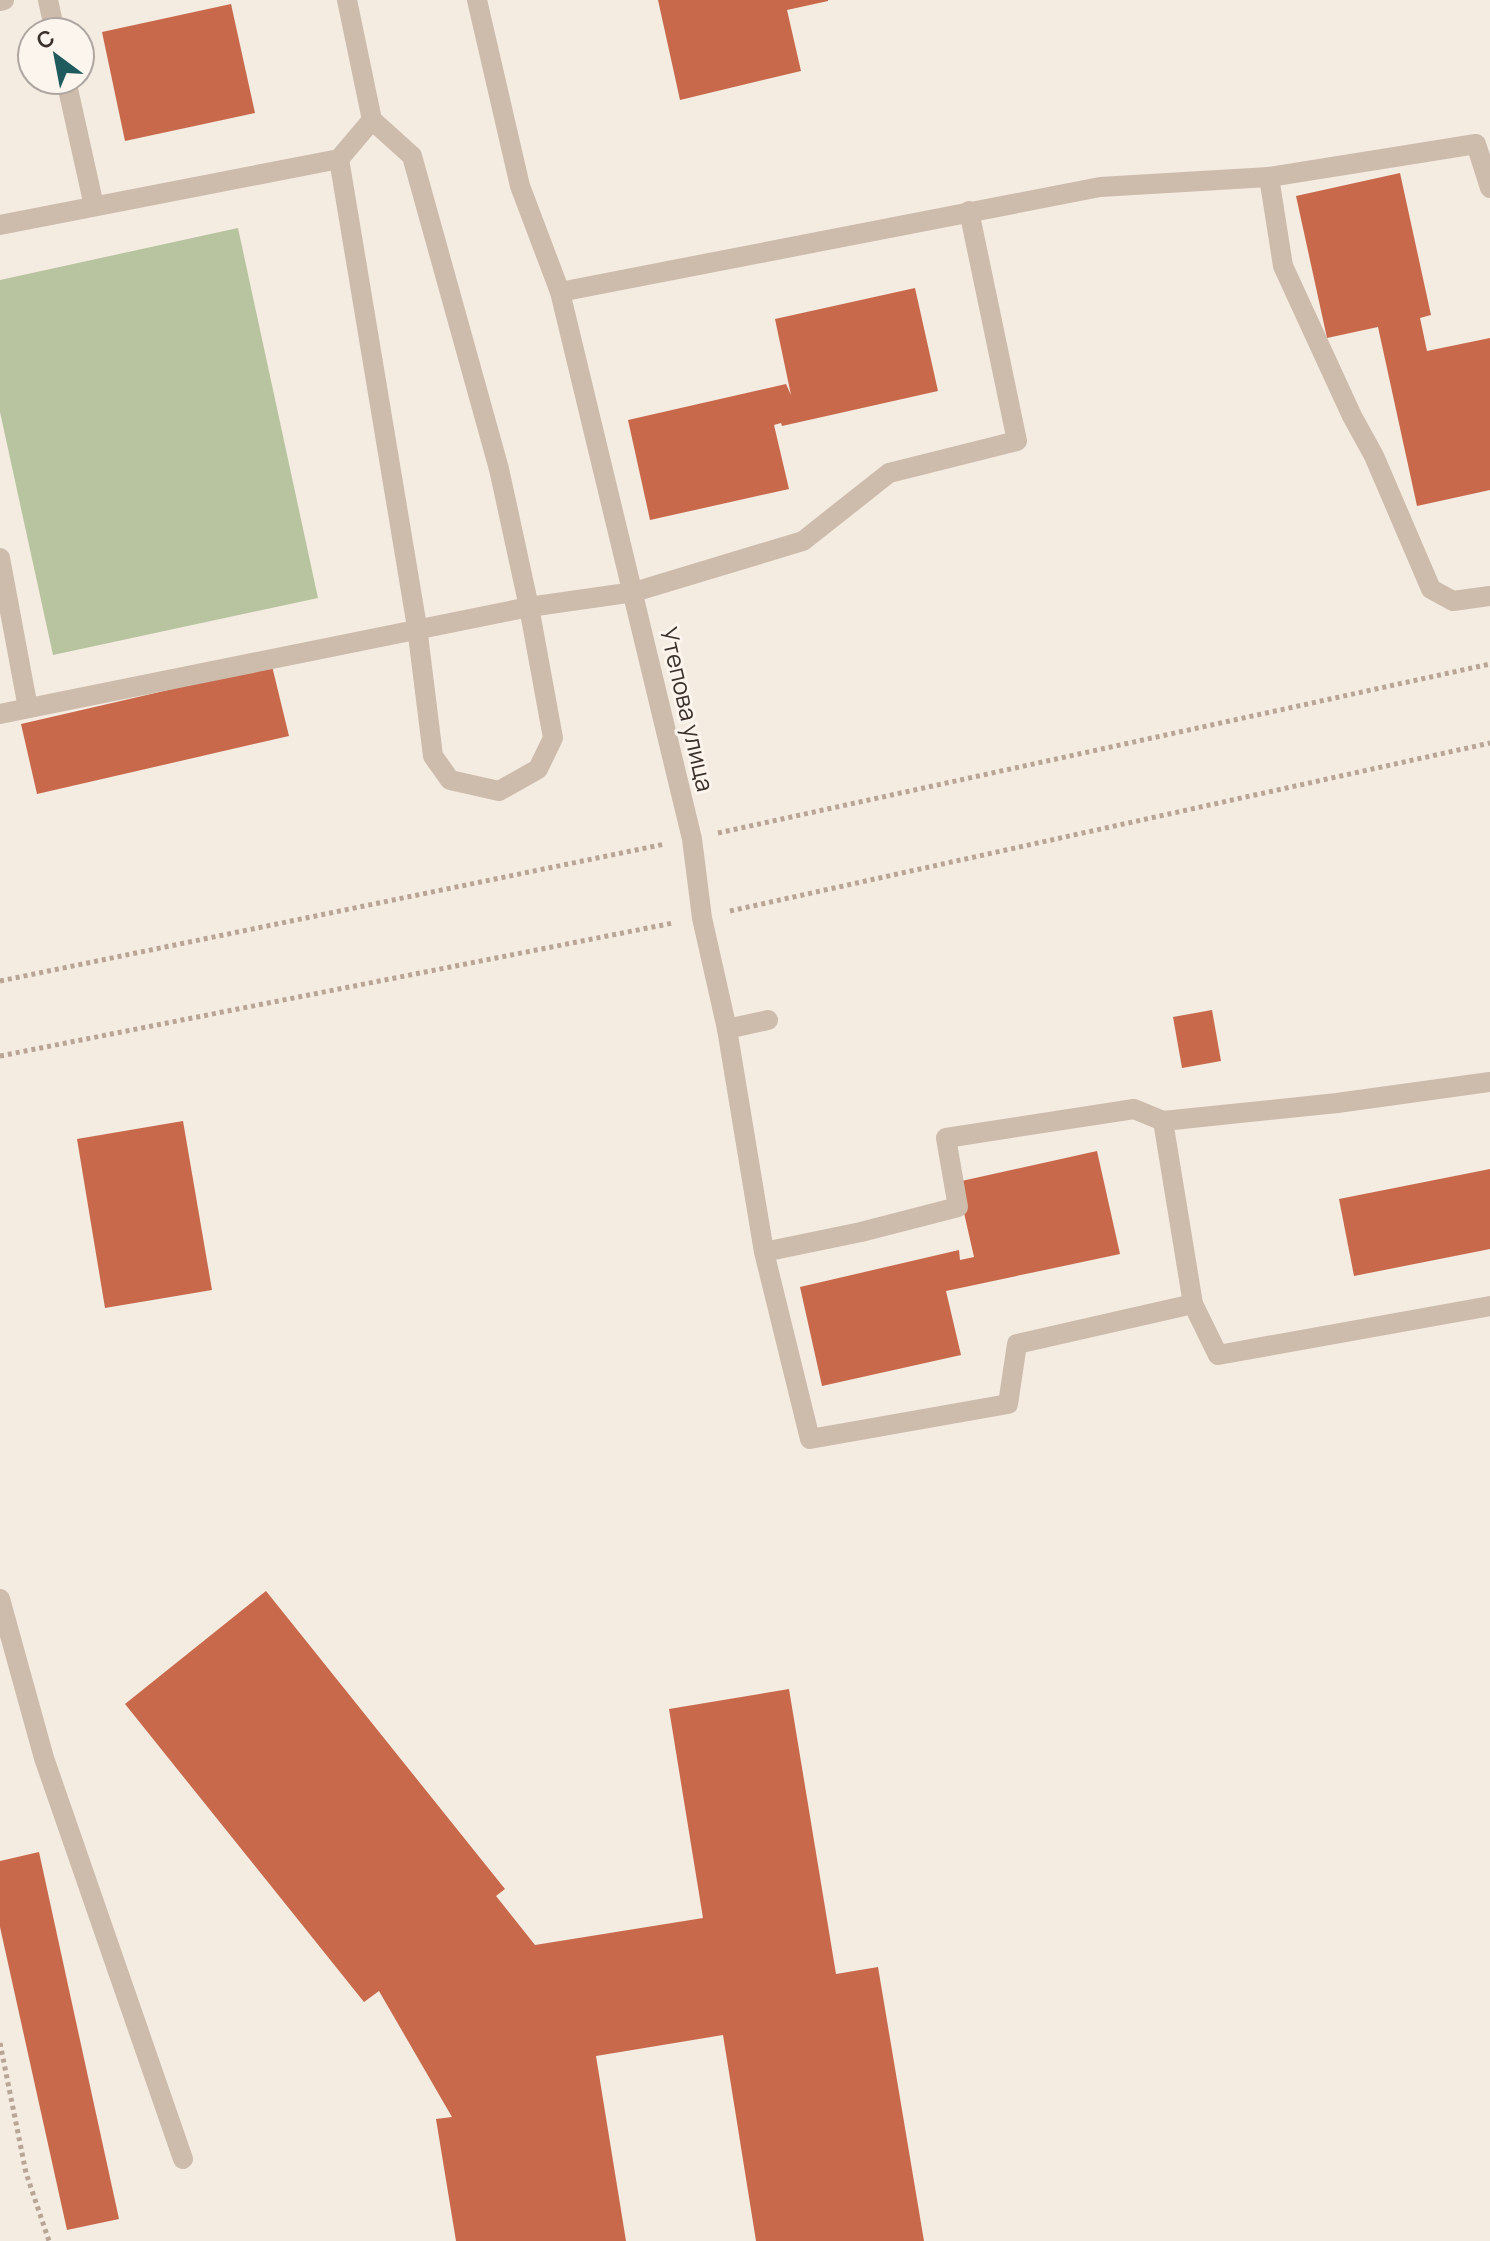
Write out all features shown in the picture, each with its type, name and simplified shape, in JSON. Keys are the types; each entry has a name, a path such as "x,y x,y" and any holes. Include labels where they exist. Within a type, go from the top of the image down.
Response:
{"street":[{"path":"339,159 417,627 433,756 450,780 499,791 538,769 553,738 529,607 499,469 412,156 372,120 347,0"},
{"name":"Утепова улица","path":"477,0 520,186 560,292 692,839 702,918 727,1029 764,1252 810,1439 1008,1404 1017,1344 1193,1304"},
{"path":"70,96 94,206"},
{"path":"0,225 339,159 372,120"},
{"path":"560,292 1100,187 1269,177 1483,142 1490,188"},
{"path":"1269,177 1283,266 1352,416 1374,456 1431,589 1453,601 1490,596"},
{"path":"0,714 417,627 634,592 803,541 889,473 1017,441 969,211"},
{"path":"0,558 28,708"},
{"path":"727,1029 768,1020"},
{"path":"764,1252 861,1232 958,1207 946,1138 1134,1109 1163,1121 1337,1103 1490,1082"},
{"path":"1163,1121 1193,1304 1218,1355 1490,1306"},
{"path":"0,1599 44,1758 183,2159"}],"path":[{"path":"0,981 692,839 1490,664"},
{"path":"0,1056 702,918 1490,743"},
{"path":"0,2043 26,2173 49,2241"}],"green space":[{"path":"238,228 318,598 53,655 0,412 0,280"}],"building":[{"path":"658,0 828,1 787,10 801,71 680,100"},
{"path":"231,4 255,113 125,141 102,32"},
{"path":"1400,173 1431,315 1420,318 1427,351 1490,338 1490,490 1417,506 1378,327 1327,338 1296,196"},
{"path":"915,288 938,391 782,426 781,423 774,425 789,489 650,520 628,420 786,384 791,395 775,319"},
{"path":"272,666 289,736 37,794 21,724"},
{"path":"1212,1010 1221,1061 1182,1068 1173,1017"},
{"path":"183,1121 212,1290 105,1308 77,1139"},
{"path":"1097,1151 1120,1254 946,1291 961,1355 822,1386 800,1287 959,1250 960,1260 974,1257 957,1182"},
{"path":"1490,1169 1490,1249 1354,1276 1339,1199"},
{"path":"266,1591 505,1889 496,1896 535,1945 703,1918 669,1709 789,1689 836,1974 878,1967 924,2241 756,2241 723,2035 596,2056 626,2241 456,2241 436,2119 452,2117 379,1991 364,2002 125,1704"},
{"path":"39,1852 119,2219 67,2230 0,1927 0,1861"}]}
